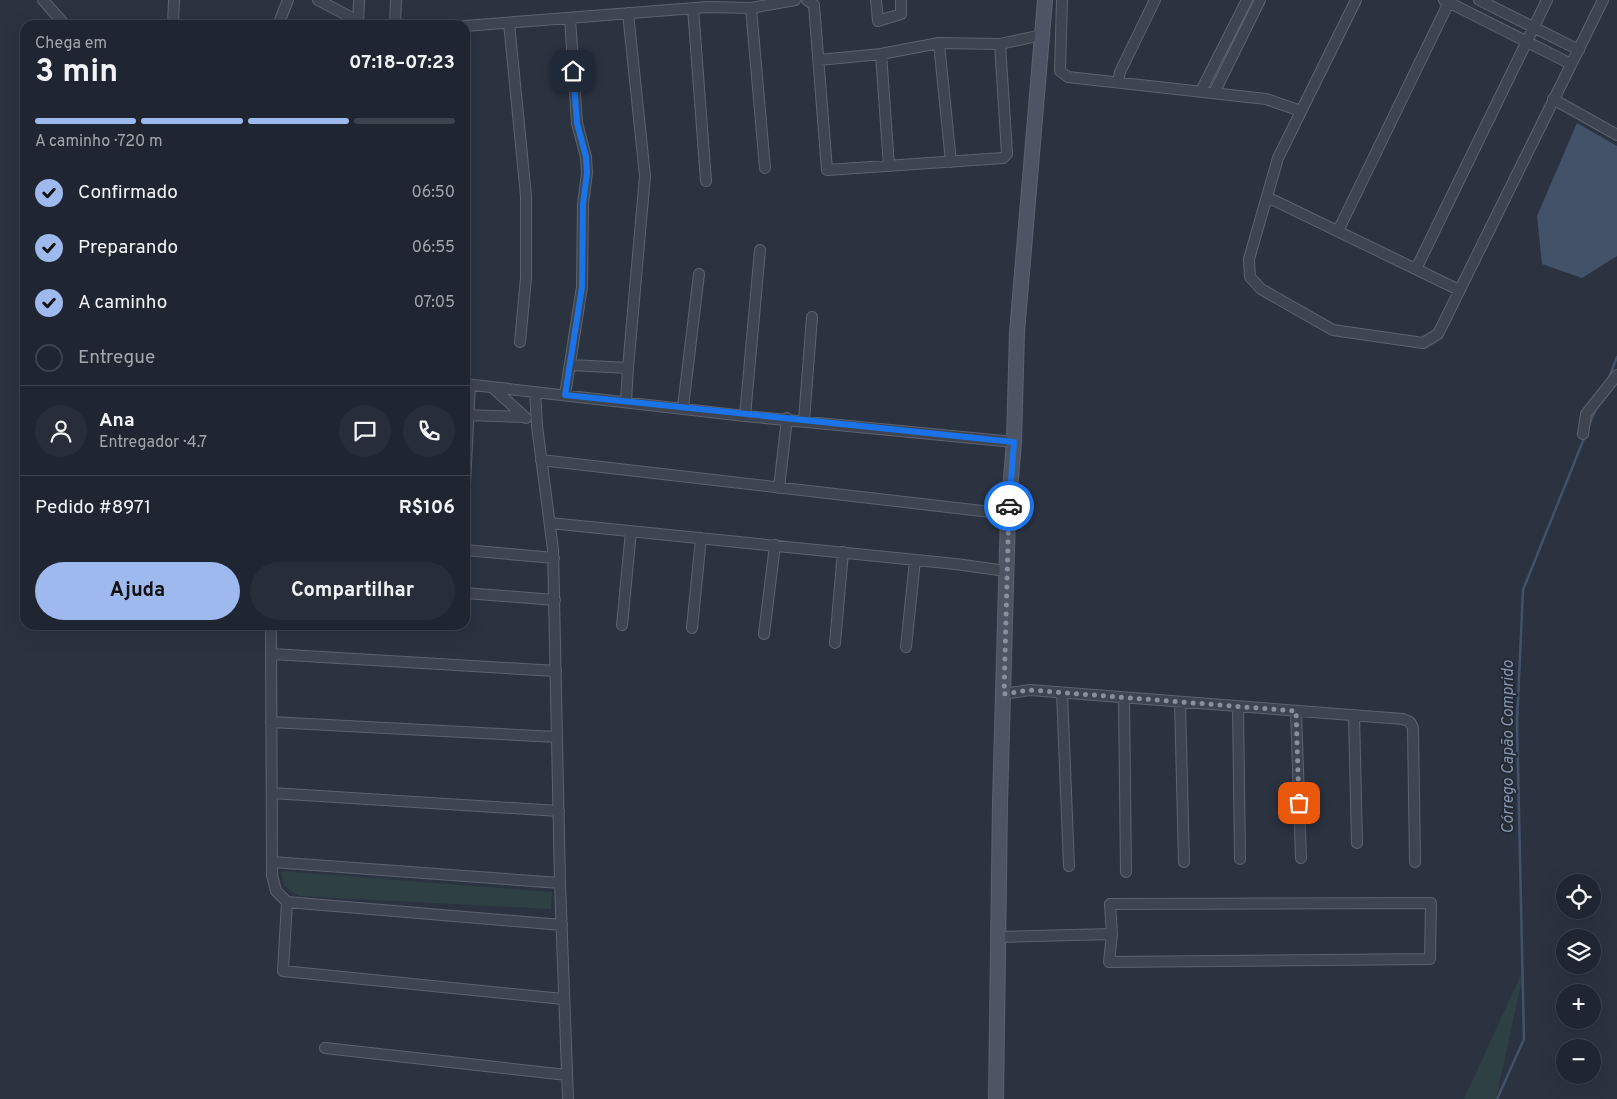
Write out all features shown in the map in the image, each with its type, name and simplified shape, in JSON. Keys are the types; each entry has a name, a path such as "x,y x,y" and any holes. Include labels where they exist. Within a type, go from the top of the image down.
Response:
{"street":[{"path":"43,0 61,20"},
{"path":"173,20 174,0"},
{"path":"280,20 288,0"},
{"path":"318,0 353,20"},
{"path":"358,20 359,0"},
{"path":"395,20 396,0"},
{"path":"470,26 693,8 708,3 751,8 795,0"},
{"path":"807,0 814,5 827,170 1003,158 1007,154 1000,44"},
{"path":"876,0 878,21 901,14 901,0"},
{"path":"996,1099 1008,514 1014,442 1017,332 1045,0"},
{"path":"1062,0 1060,70 1068,76 1266,99 1301,111"},
{"path":"1118,82 1120,72 1155,0"},
{"path":"1201,91 1247,0"},
{"path":"1214,92 1260,0"},
{"path":"1356,0 1278,158 1249,259 1250,277 1261,289 1333,330 1423,343 1430,341 1438,334 1603,0"},
{"path":"1479,0 1578,50"},
{"path":"1416,269 1547,0"},
{"path":"1338,231 1447,1 1571,64"},
{"path":"693,8 706,181"},
{"path":"751,8 766,168"},
{"path":"626,402 645,176 628,13"},
{"path":"565,395 582,287 583,204 587,173 586,157 577,123 570,18"},
{"path":"509,23 526,196 526,278 520,342"},
{"path":"819,60 882,54 939,44 1000,44 1042,35"},
{"path":"939,44 950,162"},
{"path":"882,54 888,166"},
{"path":"1553,99 1617,135"},
{"path":"1267,197 1459,290"},
{"path":"745,416 760,250"},
{"path":"683,407 699,274"},
{"path":"804,420 812,317"},
{"path":"570,365 628,368"},
{"path":"1583,434 1586,414 1617,375"},
{"path":"470,385 683,407 745,416 787,418 1014,442"},
{"path":"493,388 524,417 537,426"},
{"path":"536,392 537,426 554,558 563,999 568,1099"},
{"path":"470,415 524,417"},
{"path":"778,488 787,418"},
{"path":"541,460 1008,514"},
{"path":"550,523 843,552 1006,571"},
{"path":"622,625 630,531"},
{"path":"692,628 701,538"},
{"path":"764,634 774,545"},
{"path":"470,550 554,558"},
{"path":"835,643 843,552"},
{"path":"906,647 915,560"},
{"path":"470,593 555,600"},
{"path":"271,630 272,862 276,891 287,902 562,925"},
{"path":"272,654 556,671"},
{"path":"1004,694 1030,690 1403,719 1410,722 1413,728 1415,862"},
{"path":"1062,693 1069,866"},
{"path":"1124,698 1126,872"},
{"path":"1180,702 1184,862"},
{"path":"1238,706 1240,859"},
{"path":"1296,711 1301,858"},
{"path":"1354,715 1357,843"},
{"path":"271,722 557,737"},
{"path":"272,793 559,811"},
{"path":"272,862 560,883"},
{"path":"287,902 283,971 563,999"},
{"path":"1431,903 1430,959 1109,962 1112,934 1110,904 1431,903"},
{"path":"998,938 1112,934"},
{"path":"325,1048 567,1074"}],"shaded area":[{"path":"281,871 552,892 551,909 299,896 284,886"},
{"path":"1525,966 1496,1099 1464,1099"}],"water":[{"path":"1577,123 1617,146 1617,256 1582,278 1542,264 1537,216"}],"waterway":[{"name":"Córrego Capão Comprido","path":"1610,375 1617,357"},
{"name":"Córrego Capão Comprido","path":"1588,428 1596,408"},
{"name":"Córrego Capão Comprido","path":"1497,1099 1524,1039 1517,722 1523,590 1585,436"}],"way so far":[{"path":"1009,506 1004,694 1030,690 1296,711 1299,803"}],"route":[{"path":"573,71 577,123 586,157 587,173 583,204 582,287 565,395 709,410 745,416 787,418 1014,442 1009,506"}]}
